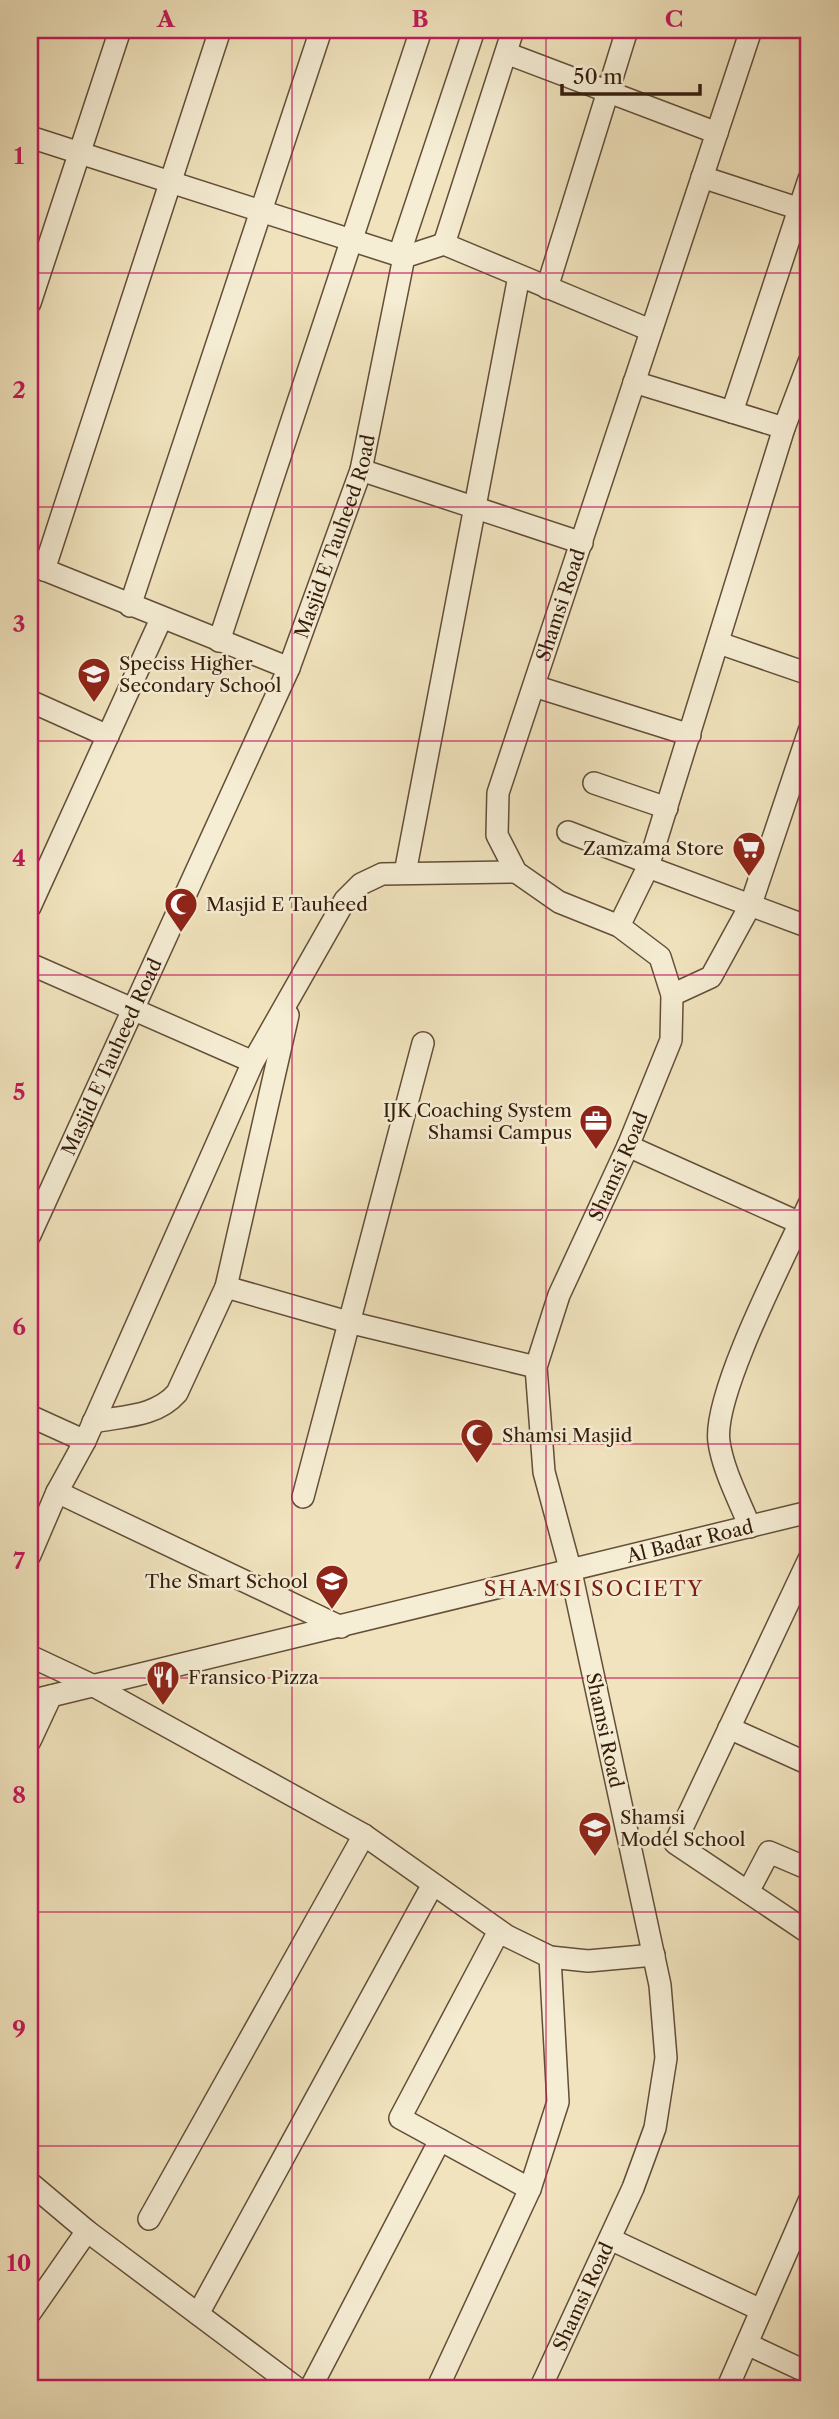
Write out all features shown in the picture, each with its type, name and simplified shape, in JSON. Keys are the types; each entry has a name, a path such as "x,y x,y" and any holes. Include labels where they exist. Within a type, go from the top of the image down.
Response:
{"street":[{"path":"30,303 120,30"},
{"path":"220,30 37,567 161,619 289,668"},
{"path":"131,606 321,30"},
{"path":"219,641 421,30"},
{"name":"Masjid E Tauheed Road","path":"30,1235 289,668 361,470 402,256 474,30"},
{"path":"444,244 513,30"},
{"path":"547,288 627,30"},
{"name":"Shamsi Road","path":"540,2389 633,2188 655,2128 664,2070 660,1985 571,1572 544,1472 536,1367 559,1295 628,1146 671,1040 672,995 660,957 619,926 559,902 516,872 497,835 498,793 751,30"},
{"path":"506,52 717,133"},
{"path":"30,137 402,256 444,244 650,330"},
{"path":"702,177 800,209"},
{"path":"732,412 809,179"},
{"path":"405,873 519,276"},
{"path":"619,926 649,865 784,428 809,362"},
{"path":"634,382 784,428"},
{"path":"361,470 582,543"},
{"path":"30,907 161,619"},
{"path":"719,643 809,674"},
{"path":"534,686 690,735"},
{"path":"30,701 108,736"},
{"path":"672,995 711,977 751,904 809,731"},
{"path":"594,783 667,808"},
{"path":"568,832 809,928"},
{"path":"30,1555 57,1492 89,1431 253,1062 345,900 361,884 382,874 516,872"},
{"path":"30,964 253,1062"},
{"path":"30,1416 89,1431 156,1410 167,1405 177,1393 226,1287 293,991"},
{"path":"303,1497 423,1043"},
{"path":"628,1146 805,1214 737,1363 718,1424 719,1443 750,1527"},
{"path":"226,1287 348,1322 536,1367"},
{"path":"57,1492 341,1627"},
{"name":"Al Badar Road","path":"40,1698 571,1572 809,1512"},
{"path":"809,1559 804,1582 729,1728 675,1843 809,1933"},
{"path":"30,1656 94,1686 364,1835 432,1886 499,1931 550,1957 588,1961 654,1955"},
{"path":"30,1741 40,1698"},
{"path":"729,1728 809,1764"},
{"path":"149,2220 364,1835"},
{"path":"748,1892 769,1852 809,1869"},
{"path":"198,2314 432,1886"},
{"path":"499,1931 400,2118 530,2189"},
{"path":"437,2389 530,2189 558,2102 550,1957"},
{"path":"310,2389 440,2140"},
{"path":"30,2183 87,2231 198,2314 286,2386"},
{"path":"727,2389 809,2201"},
{"path":"30,2313 87,2231"},
{"path":"610,2239 761,2310"},
{"path":"747,2344 809,2373"}],"place":[{"name":"Speciss Higher Secondary School","path":"94,704"},
{"name":"Zamzama Store","path":"749,878"},
{"name":"Masjid E Tauheed","path":"181,934"},
{"name":"IJK Coaching System Shamsi Campus","path":"596,1151"},
{"name":"Shamsi Masjid","path":"477,1465"},
{"name":"The Smart School","path":"332,1611"},
{"name":"Fransico Pizza","path":"163,1707"},
{"name":"Shamsi Model School","path":"595,1858"}],"district":[{"name":"SHAMSI SOCIETY","path":"594,1589"}]}
